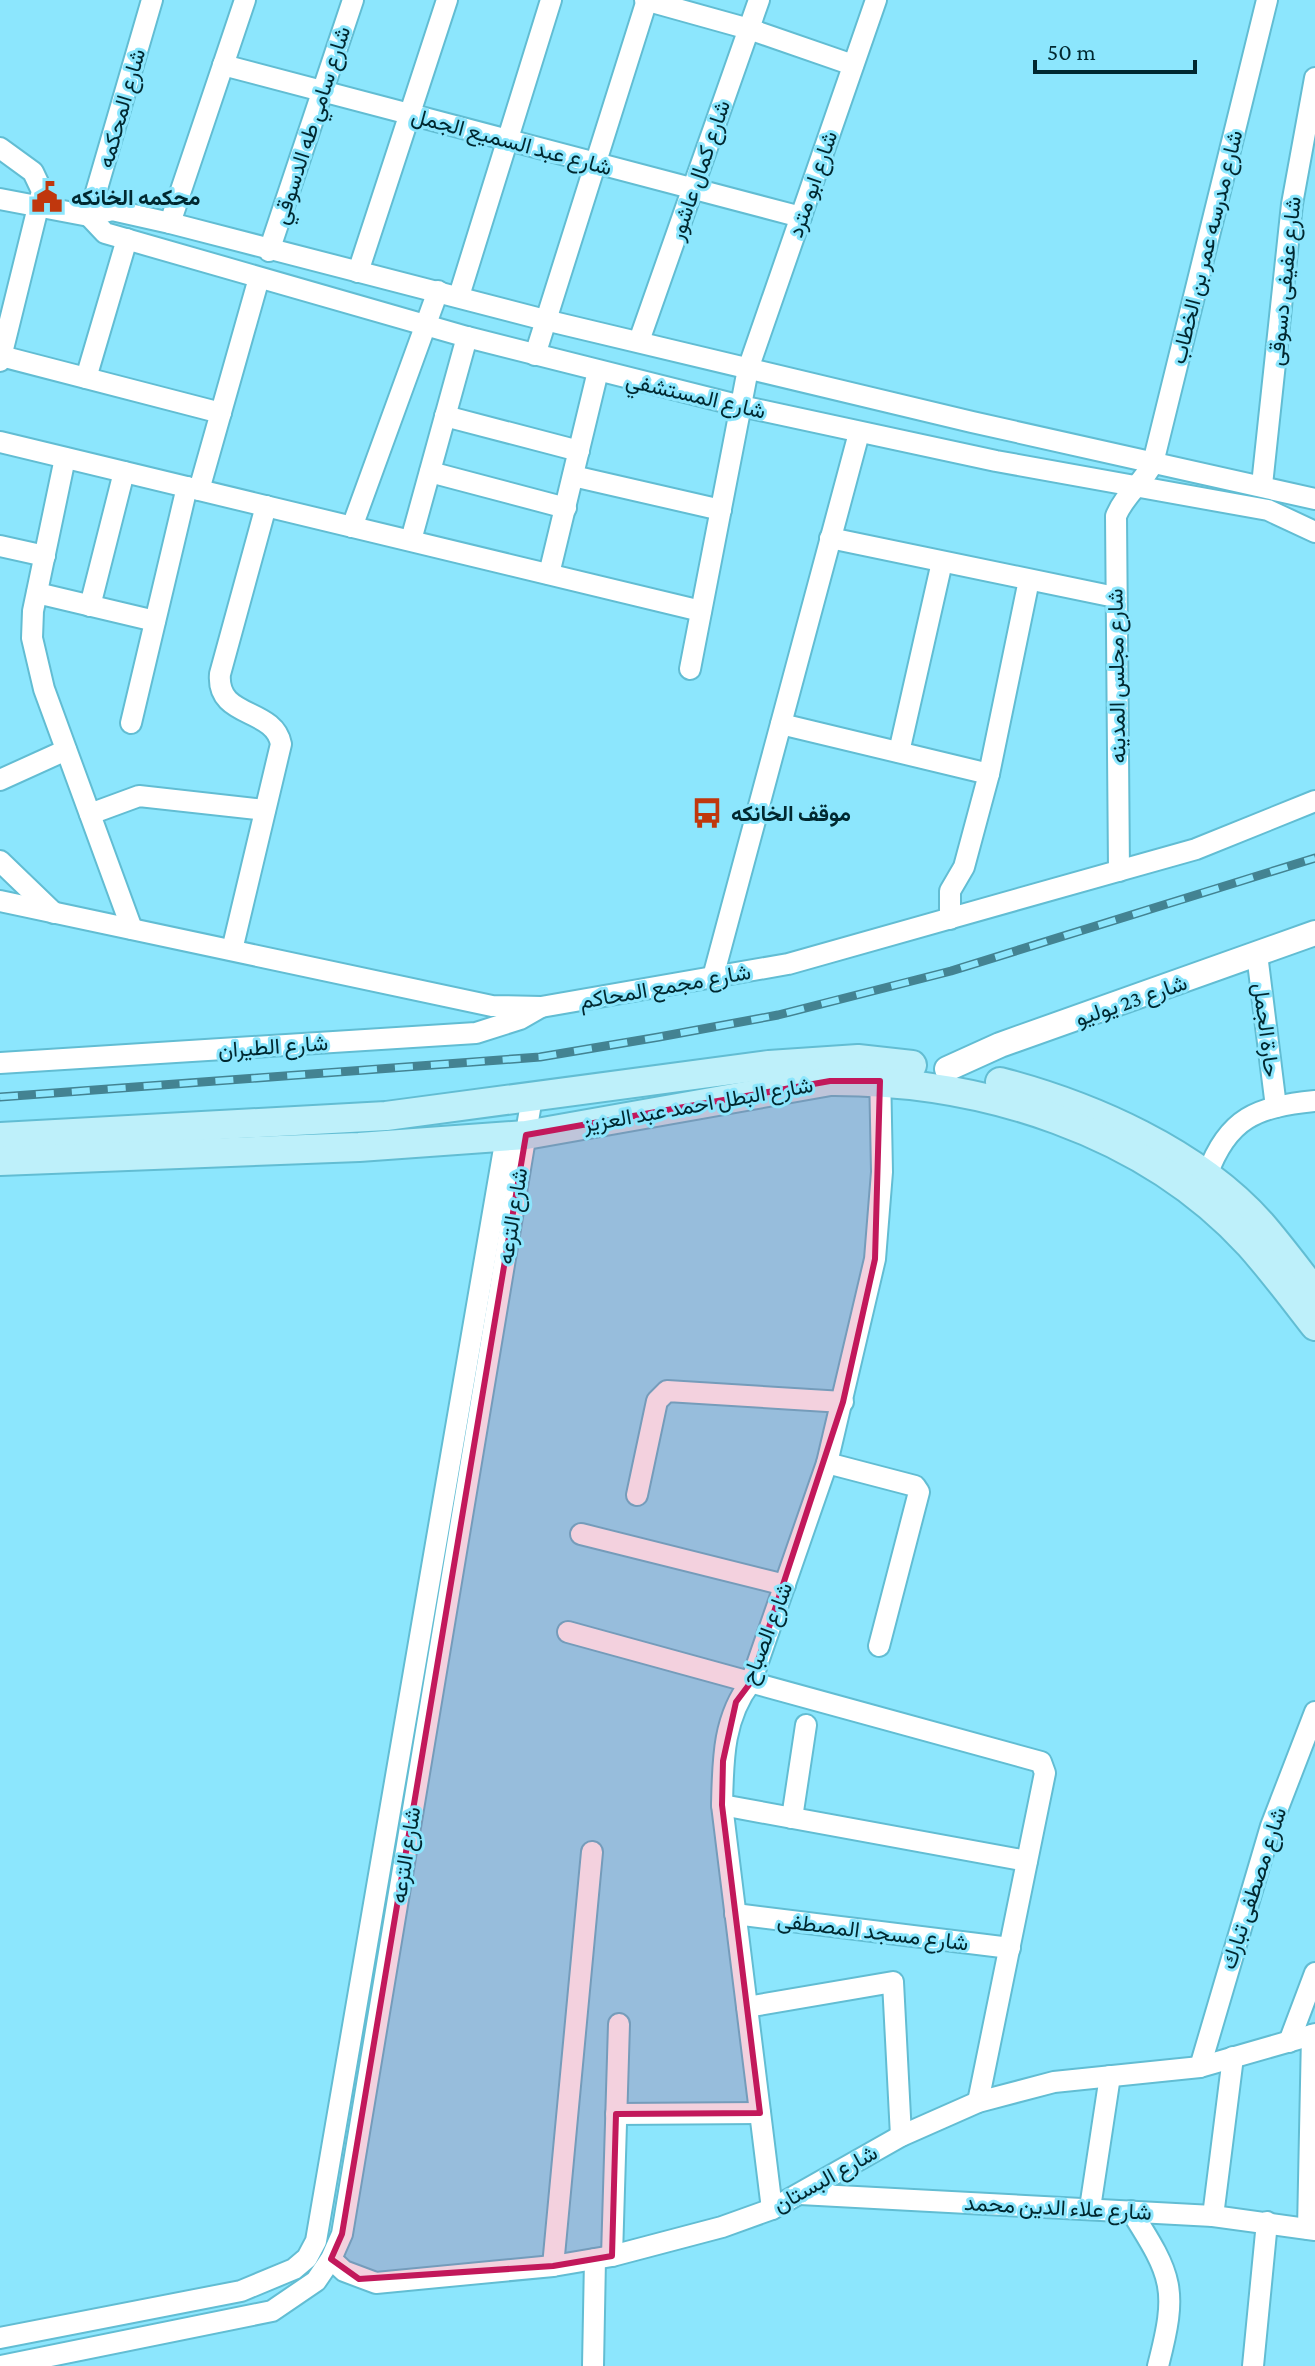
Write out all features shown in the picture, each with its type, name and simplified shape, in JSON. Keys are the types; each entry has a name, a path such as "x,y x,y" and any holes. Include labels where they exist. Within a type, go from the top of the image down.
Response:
{"main road":[{"name":"شارع البطل احمد عبد العزيز","path":"0,1137 386,1116 769,1065 858,1059 880,1071 1009,1102 1061,1121 1153,1167 1184,1188 1248,1244 1315,1326"},
{"name":"شارع البطل احمد عبد العزيز","path":"0,1161 359,1147 516,1136 880,1071 947,1069 1040,1092 1130,1131 1207,1175 1260,1223 1315,1292"}],"street":[{"name":"شارع المحكمه","path":"89,216 152,0"},
{"path":"170,223 245,0"},
{"name":"شارع سامي طه الدسوقي","path":"269,251 353,0"},
{"path":"358,272 447,0"},
{"path":"459,296 551,0"},
{"path":"535,355 647,0 749,29 853,65"},
{"name":"شارع كمال عاشور","path":"639,341 759,0"},
{"name":"شارع ابو مترد","path":"690,669 748,369 876,0"},
{"name":"شارع مدرسه عمر بن الخطاب","path":"1134,487 1147,476 1153,463 1267,0"},
{"name":"شارع عبد السميع الجمل","path":"223,65 801,217"},
{"name":"شارع عفيفى دسوقى","path":"1262,485 1292,204 1315,78"},
{"path":"0,148 25,165 40,181 38,206 1,358 221,413"},
{"name":"شارع المستشفي","path":"0,199 89,216 112,210 170,223 269,251 748,369 1153,463 1315,496"},
{"name":"شارع المستشفي","path":"89,216 105,233 535,355 859,433 1268,510 1312,530"},
{"path":"86,378 127,239"},
{"path":"131,723 155,621 193,488 221,413 259,278"},
{"path":"352,527 438,291"},
{"path":"411,540 467,337"},
{"path":"549,574 598,371"},
{"path":"445,416 579,451"},
{"path":"713,977 859,433"},
{"path":"0,442 701,611"},
{"path":"65,458 37,593 32,638 36,664 132,929"},
{"path":"90,606 124,472"},
{"path":"430,472 566,508"},
{"path":"573,476 721,510"},
{"name":"شارع مجلس المدينه","path":"1119,871 1116,516 1125,495 1134,487"},
{"path":"1312,530 1315,496"},
{"path":"232,950 279,737 271,725 233,706 219,683 266,506"},
{"path":"830,538 1115,597"},
{"path":"0,546 45,556"},
{"path":"899,752 942,562"},
{"path":"950,919 950,891 964,867 989,774 1029,580"},
{"path":"37,593 155,621"},
{"path":"781,724 989,774"},
{"path":"0,780 66,750"},
{"path":"90,814 131,797 147,795 265,810"},
{"name":"شارع مجمع المحاكم","path":"0,901 492,1006 541,1007 788,964 1196,849 1315,801"},
{"path":"0,861 54,913"},
{"name":"شارع 23 يوليو","path":"947,1069 1000,1045 1315,933"},
{"name":"حارة الجمل","path":"1257,954 1276,1107"},
{"name":"شارع الطيران","path":"0,1063 476,1033 510,1023 541,1007"},
{"name":"شارع الصباح","path":"772,2209 722,1805 728,1731 736,1702 751,1682 785,1585 827,1463 843,1402 875,1259 882,1172 880,1071"},
{"name":"شارع الترعه","path":"0,2338 241,2291 294,2269 307,2258 316,2241 516,1136 532,1097"},
{"path":"1207,1175 1227,1133 1258,1111 1315,1101"},
{"name":"شارع الترعه","path":"1,2366 272,2311 296,2298 316,2281 331,2259 342,2234 516,1136"},
{"path":"637,1495 657,1401 667,1391 843,1402"},
{"path":"827,1463 915,1486 919,1492 879,1646"},
{"path":"581,1534 785,1585"},
{"path":"568,1632 1041,1762 1045,1773 978,2102"},
{"name":"شارع مصطفى تبارك","path":"1200,2067 1266,1840 1315,1712"},
{"path":"792,1818 806,1725"},
{"path":"722,1805 1027,1861"},
{"path":"553,2266 592,1852"},
{"name":"شارع مسجد المصطفى","path":"735,1914 1010,1948"},
{"path":"1289,2042 1315,1973"},
{"path":"747,2007 893,1982 901,2136"},
{"path":"593,2366 616,2114 619,2024"},
{"path":"1311,2229 1314,2034"},
{"name":"شارع البستان","path":"331,2259 359,2279 376,2283 553,2266 603,2257 722,2227 772,2209 901,2136 978,2102 1054,2082 1200,2067 1314,2034"},
{"path":"1213,2216 1233,2057"},
{"path":"1090,2208 1110,2076"},
{"path":"616,2114 760,2113"},
{"name":"شارع علاء الدين محمد","path":"800,2194 1213,2216 1311,2229"},
{"path":"1131,2211 1157,2251 1169,2283 1172,2315 1158,2366"},
{"path":"1253,2366 1267,2222"}],"highlighted area":[{"path":"830,1081 880,1081 875,1259 843,1402 751,1682 736,1702 723,1761 722,1805 760,2113 616,2114 612,2256 553,2266 359,2279 331,2259 342,2234 526,1135"}],"railway":[{"path":"0,1097 540,1057 659,1037 778,1015 951,971 1315,858"}],"place":[{"name":"محكمه الخانكه","path":"47,197"},
{"name":"موقف الخانكه","path":"707,813"}]}
